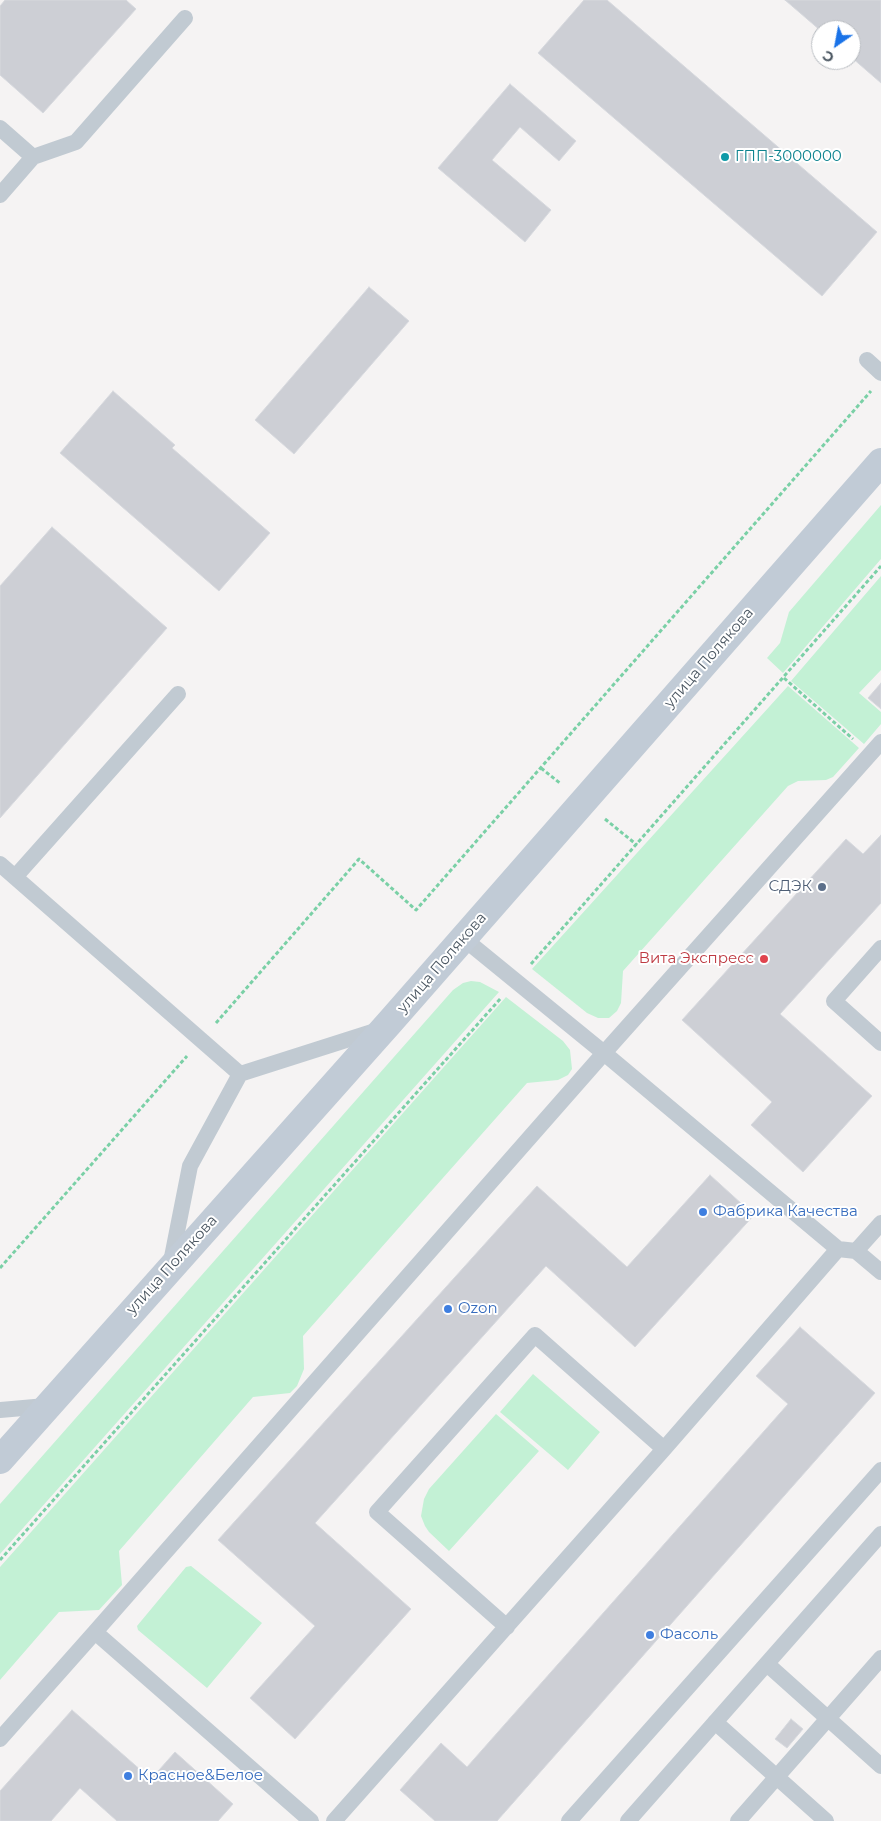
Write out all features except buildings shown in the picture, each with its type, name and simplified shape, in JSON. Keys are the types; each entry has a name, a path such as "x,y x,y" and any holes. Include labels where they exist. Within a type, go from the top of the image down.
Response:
{"main road":[{"name":"улица Полякова","path":"0,1460 46,1406 385,1028 881,462"}],"lane":[{"path":"0,195 33,156 76,142 185,18"},
{"path":"0,128 33,156"},
{"path":"867,360 878,380"},
{"path":"15,877 178,694"},
{"path":"0,1739 604,1053 876,748"},
{"path":"0,864 240,1074"},
{"path":"463,938 838,1249 856,1251 881,1272"},
{"path":"881,948 834,1001 881,1043"},
{"path":"171,1266 190,1166 240,1074 385,1028"},
{"path":"856,1251 881,1223"},
{"path":"334,1821 664,1449 838,1249"},
{"path":"506,1627 377,1512 535,1335 664,1449"},
{"path":"0,1410 46,1406"},
{"path":"569,1821 881,1470"},
{"path":"628,1821 881,1534"},
{"path":"95,1632 311,1821"},
{"path":"738,1821 881,1658"},
{"path":"767,1664 881,1766"},
{"path":"715,1722 826,1821"}],"path":[{"path":"416,910 878,380"},
{"path":"0,1560 516,981 881,566"},
{"path":"784,678 876,748"}],"green space":[{"path":"881,505 881,559 783,673 767,658 780,643 789,612"},
{"path":"881,576 881,670 859,693 881,712 881,724 864,744 791,681"},
{"path":"788,686 859,748 833,777 826,780 798,781 788,786 623,971 621,1003 617,1011 609,1018 598,1018 587,1013 532,969"},
{"path":"471,981 480,982 499,992 0,1554 0,1504 453,990 463,983"},
{"path":"506,997 563,1041 570,1050 572,1069 568,1075 558,1080 527,1083 303,1336 304,1369 297,1386 290,1393 253,1397 119,1551 122,1585 99,1610 59,1612 0,1680 0,1567"},
{"path":"533,1374 600,1432 568,1470 500,1412"},
{"path":"496,1414 539,1451 449,1551 425,1526 421,1516 424,1499 429,1489"},
{"path":"191,1566 262,1623 207,1688 138,1630 137,1626 186,1567"}],"place":[{"name":"ГПП-3000000","path":"725,157"},
{"name":"СДЭК","path":"822,887"},
{"name":"Вита Экспресс","path":"764,959"},
{"name":"Фабрика Качества","path":"703,1212"},
{"name":"Ozon","path":"448,1309"},
{"name":"Фасоль","path":"650,1635"},
{"name":"Красное&Белое","path":"128,1776"}]}
